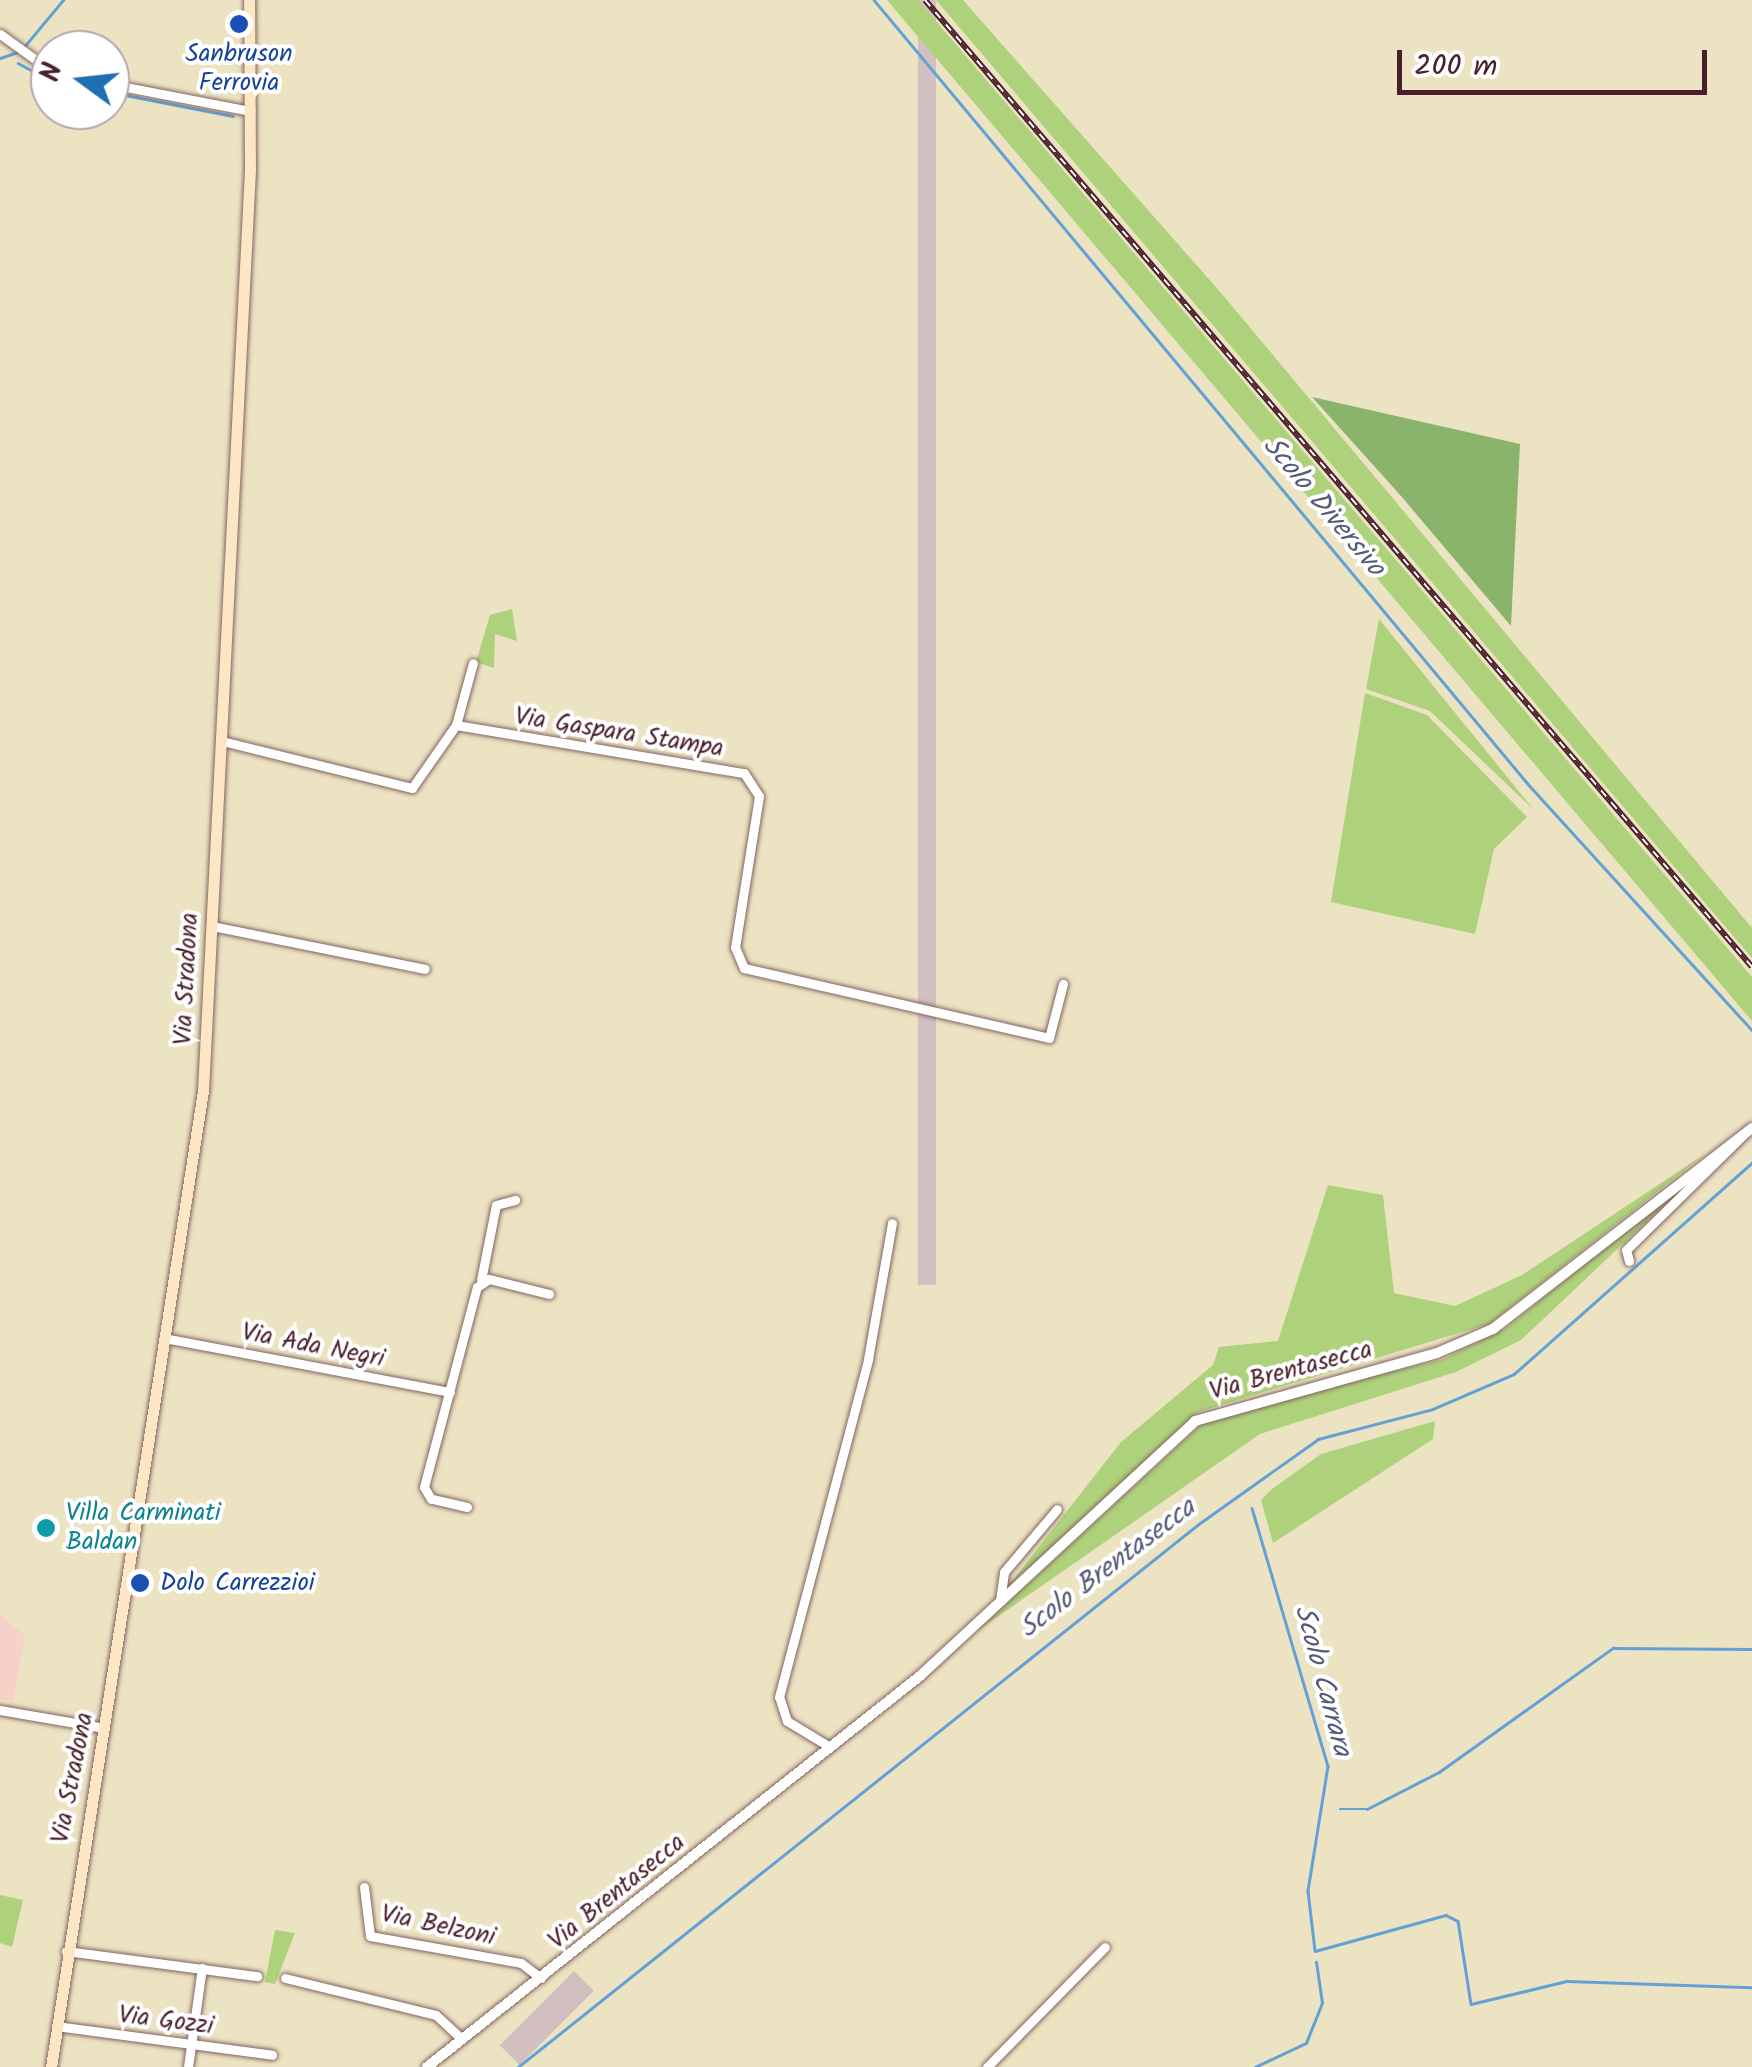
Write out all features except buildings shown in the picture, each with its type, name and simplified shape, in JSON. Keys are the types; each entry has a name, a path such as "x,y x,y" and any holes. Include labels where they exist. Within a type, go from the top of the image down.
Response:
{"main road":[{"name":"Via Stradona","path":"51,2067 66,1951 169,1339 203,1091 250,111 249,0"}],"street":[{"path":"0,34 30,55"},
{"path":"130,88 250,111"},
{"path":"222,741 412,788 456,725 473,663"},
{"name":"Via Gaspara Stampa","path":"456,725 753,777 760,796 738,961 958,1022 1054,1037 1063,984"},
{"path":"212,926 425,969"},
{"path":"1629,1261 1626,1250 1748,1131"},
{"name":"Via Brentasecca","path":"427,2067 830,1746 1000,1601 1182,1430 1214,1409 1421,1358 1512,1318 1748,1131"},
{"path":"467,1506 425,1494 481,1280 496,1204 514,1200"},
{"path":"830,1746 787,1721 779,1698 868,1360 892,1223"},
{"path":"481,1280 548,1294"},
{"name":"Via Ada Negri","path":"169,1339 450,1392"},
{"path":"1000,1601 1004,1572 1057,1510"},
{"path":"0,1710 104,1728"},
{"name":"Via Belzoni","path":"364,1887 370,1936 521,1963 541,1978"},
{"path":"987,2067 1106,1947"},
{"path":"66,1951 257,1976"},
{"path":"188,2067 202,1968"},
{"path":"286,1978 436,2016 462,2039"},
{"name":"Via Gozzi","path":"56,2026 272,2054"}],"shaded area":[{"path":"918,0 936,0 936,1285 918,1285"},
{"path":"0,1615 25,1635 13,1701 0,1699"},
{"path":"574,1971 594,1991 520,2065 500,2045"}],"green space":[{"path":"887,0 918,0 1752,977 1752,1021"},
{"path":"936,0 963,0 1222,294 1752,928 1752,958"},
{"path":"1312,397 1520,444 1511,626 1401,496"},
{"path":"512,609 517,641 495,634 494,668 476,662 490,615"},
{"path":"1379,619 1534,810 1430,711 1366,689"},
{"path":"1365,693 1427,715 1527,817 1494,849 1475,934 1331,902"},
{"path":"1705,1154 1489,1324 1198,1412 1006,1589 1121,1442 1213,1365 1219,1347 1278,1341 1328,1185 1383,1195 1394,1293 1455,1306 1522,1275"},
{"path":"1702,1169 1521,1340 1456,1372 1260,1434 977,1631 1213,1414 1441,1360 1505,1329"},
{"path":"1435,1421 1433,1439 1273,1543 1261,1500 1272,1489 1321,1454"},
{"path":"0,1895 23,1900 12,1947 0,1943"},
{"path":"275,1930 295,1933 275,1984 265,1982"}],"waterway":[{"path":"24,47 63,0"},
{"name":"Scolo Diversivo","path":"874,0 1529,785 1752,1030"},
{"path":"0,58 17,52"},
{"path":"18,63 30,69"},
{"path":"130,96 233,116"},
{"name":"Scolo Brentasecca","path":"518,2067 1200,1523 1318,1439 1433,1409 1514,1374 1752,1163"},
{"name":"Scolo Carrara","path":"1252,1508 1328,1766 1308,1891 1315,1951 1446,1915 1458,1921 1471,2004 1567,1981 1752,1987"},
{"path":"1340,1809 1367,1809 1439,1772 1613,1648 1752,1649"},
{"path":"1255,2067 1306,2043 1322,2003 1316,1962"}],"railway":[{"path":"925,0 1752,967"}],"place":[{"name":"Sanbruson Ferrovia","path":"239,24"},
{"name":"Villa Carminati Baldan","path":"46,1528"},
{"name":"Dolo Carrezzioi","path":"140,1583"}]}
